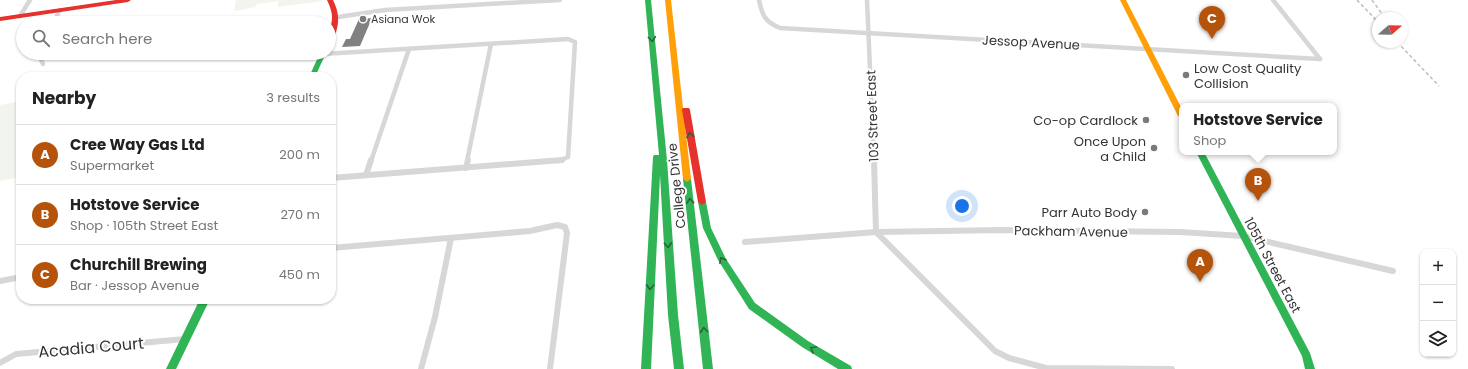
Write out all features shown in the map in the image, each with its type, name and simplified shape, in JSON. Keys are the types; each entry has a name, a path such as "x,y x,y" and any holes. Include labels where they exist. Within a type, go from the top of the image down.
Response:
{"main road":[{"path":"20,16 106,2 128,0"},
{"path":"330,0 338,17 336,24"},
{"name":"College Drive","path":"648,0 658,123 663,160 673,315 679,369"},
{"name":"College Drive","path":"668,0 708,369"},
{"path":"1123,0 1179,110"},
{"path":"0,19 16,17"},
{"path":"314,72 320,60"},
{"path":"678,88 684,99 707,228 722,260 752,306 805,344 847,369"},
{"path":"646,369 658,123"},
{"name":"105th Street East","path":"1202,155 1307,356 1310,369"},
{"path":"170,369 203,304"}],"street":[{"path":"20,16 30,0"},
{"path":"338,17 385,10 491,2 560,0"},
{"name":"Jessop Avenue","path":"759,0 764,18 770,25 780,28 1320,59 1273,0"},
{"name":"103 Street East","path":"866,0 871,66 876,232"},
{"path":"57,16 60,10"},
{"path":"336,53 568,39 575,42 568,157 560,161 336,178"},
{"path":"466,168 491,44"},
{"path":"366,175 409,49"},
{"path":"41,60 43,64"},
{"path":"336,248 530,231 557,225 565,227 567,233 550,369"},
{"path":"876,232 995,351 1008,358 1046,368 1172,369"},
{"name":"Packham Avenue","path":"745,242 876,232 1180,232 1243,236 1393,271"},
{"path":"421,369 435,317 451,238"},
{"path":"0,281 16,278"},
{"name":"Acadia Court","path":"0,363 16,354 186,338"}],"shaded area":[{"path":"236,0 322,1 278,7 278,1 257,4 256,7 234,11"},
{"path":"16,102 16,178 0,181 0,105"}],"building":[{"path":"372,18 360,46 342,47 346,39 350,39 359,19"}],"railway":[{"path":"1357,0 1372,16"},
{"path":"1372,0 1381,12"},
{"path":"1403,48 1439,86"}],"traffic: fast":[{"path":"648,0 663,160 673,315 679,369"},
{"path":"314,72 320,60"},
{"path":"1202,155 1307,356 1310,369"},
{"path":"646,369 657,157"},
{"path":"687,179 708,369"},
{"path":"702,202 707,228 722,260 752,306 805,344 847,369"},
{"path":"171,369 203,304"}],"traffic: slow":[{"path":"668,0 687,179"},
{"path":"1123,0 1179,110"}],"traffic: jam":[{"path":"20,16 128,0"},
{"path":"330,0 336,16"},
{"path":"0,19 16,17"},
{"path":"686,110 702,202"}],"place":[{"name":"Asiana Wok","path":"363,19"},
{"name":"Churchill Brewing","path":"1212,39"},
{"name":"Low Cost Quality Collision","path":"1186,75"},
{"name":"Co-op Cardlock","path":"1146,120"},
{"name":"Once Upon a Child","path":"1154,148"},
{"name":"Hotstove Service","path":"1258,201"},
{"name":"Parr Auto Body","path":"1145,212"},
{"name":"Cree Way Gas Ltd","path":"1200,282"}]}
